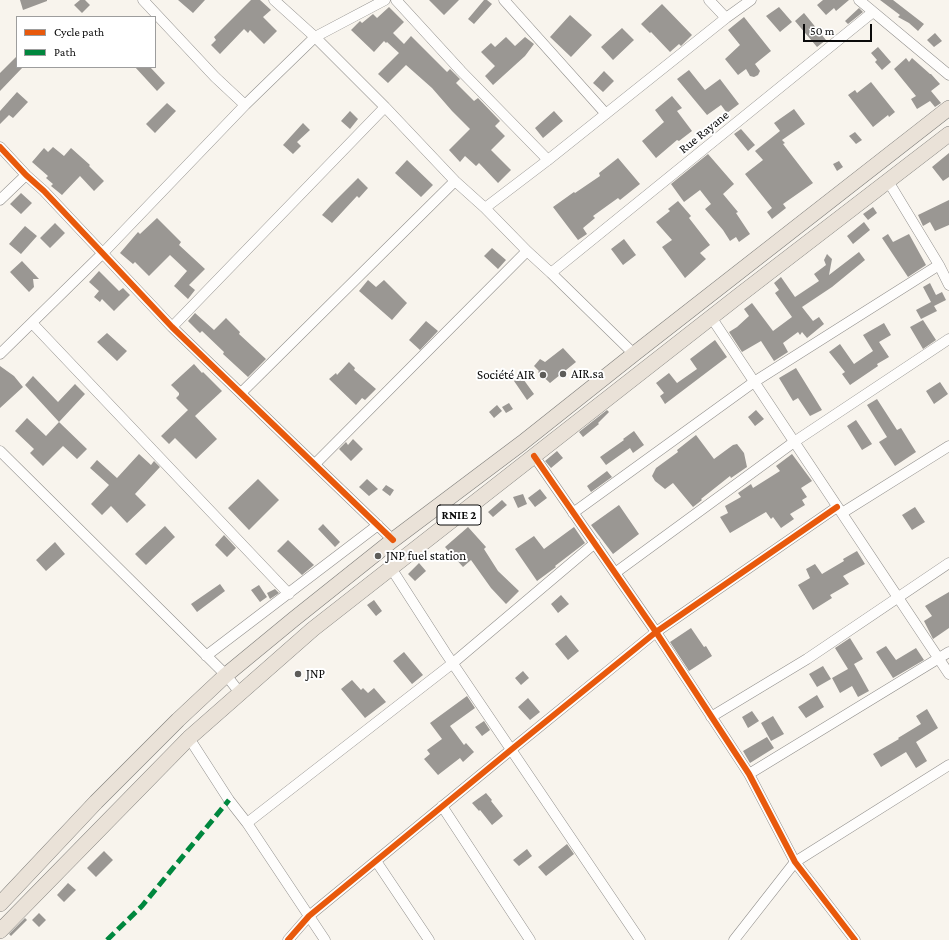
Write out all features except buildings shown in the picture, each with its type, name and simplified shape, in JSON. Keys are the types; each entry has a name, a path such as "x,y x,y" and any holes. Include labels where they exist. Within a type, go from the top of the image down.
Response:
{"main road":[{"name":"RNIE 2","path":"0,904 96,802 178,720 226,675 393,540 522,443 949,108"},
{"name":"RNIE 2","path":"0,931 189,738 313,629 711,317 949,134"}],"street":[{"path":"142,0 215,77 245,105"},
{"path":"274,0 315,37 385,107 455,181 485,208 527,251 551,272 634,354"},
{"path":"0,354 102,254 245,105 315,37 385,0"},
{"path":"396,0 461,71 548,160"},
{"path":"504,0 606,114"},
{"path":"709,0 726,18"},
{"path":"485,208 548,160 726,18 751,0"},
{"path":"859,0 949,75"},
{"name":"Rue Rayane","path":"551,272 873,12"},
{"path":"172,327 385,107"},
{"path":"0,147 44,191 172,327 393,540"},
{"path":"0,200 26,174"},
{"path":"241,393 455,181"},
{"path":"888,181 939,265 949,285"},
{"path":"314,464 527,251"},
{"path":"573,513 754,382 939,265"},
{"path":"711,317 949,674"},
{"path":"32,323 289,594"},
{"path":"615,572 794,442 949,339"},
{"path":"288,940 309,916 656,632 840,510 949,446"},
{"path":"0,451 226,675 240,692"},
{"path":"534,456 656,632 749,774 795,862 855,940"},
{"path":"206,656 378,525"},
{"path":"247,823 453,663 595,543"},
{"path":"711,717 807,659 949,563"},
{"path":"391,568 453,663 640,940"},
{"path":"749,774 949,652"},
{"path":"189,738 229,800 247,823 325,940"},
{"path":"734,940 795,862 949,765"},
{"path":"442,806 530,940"},
{"path":"376,861 429,940"}],"marked path":[{"path":"107,940 142,906 229,800"}],"cycle path":[{"path":"0,147 26,175 44,191 172,327 393,540"},
{"path":"534,456 656,632 749,774 795,862 855,940"},
{"path":"288,940 309,916 656,632 837,507"}],"place":[{"name":"AIR.sa","path":"563,374"},
{"name":"Société AIR","path":"543,375"},
{"name":"JNP fuel station","path":"378,556"},
{"name":"JNP","path":"298,674"}]}
